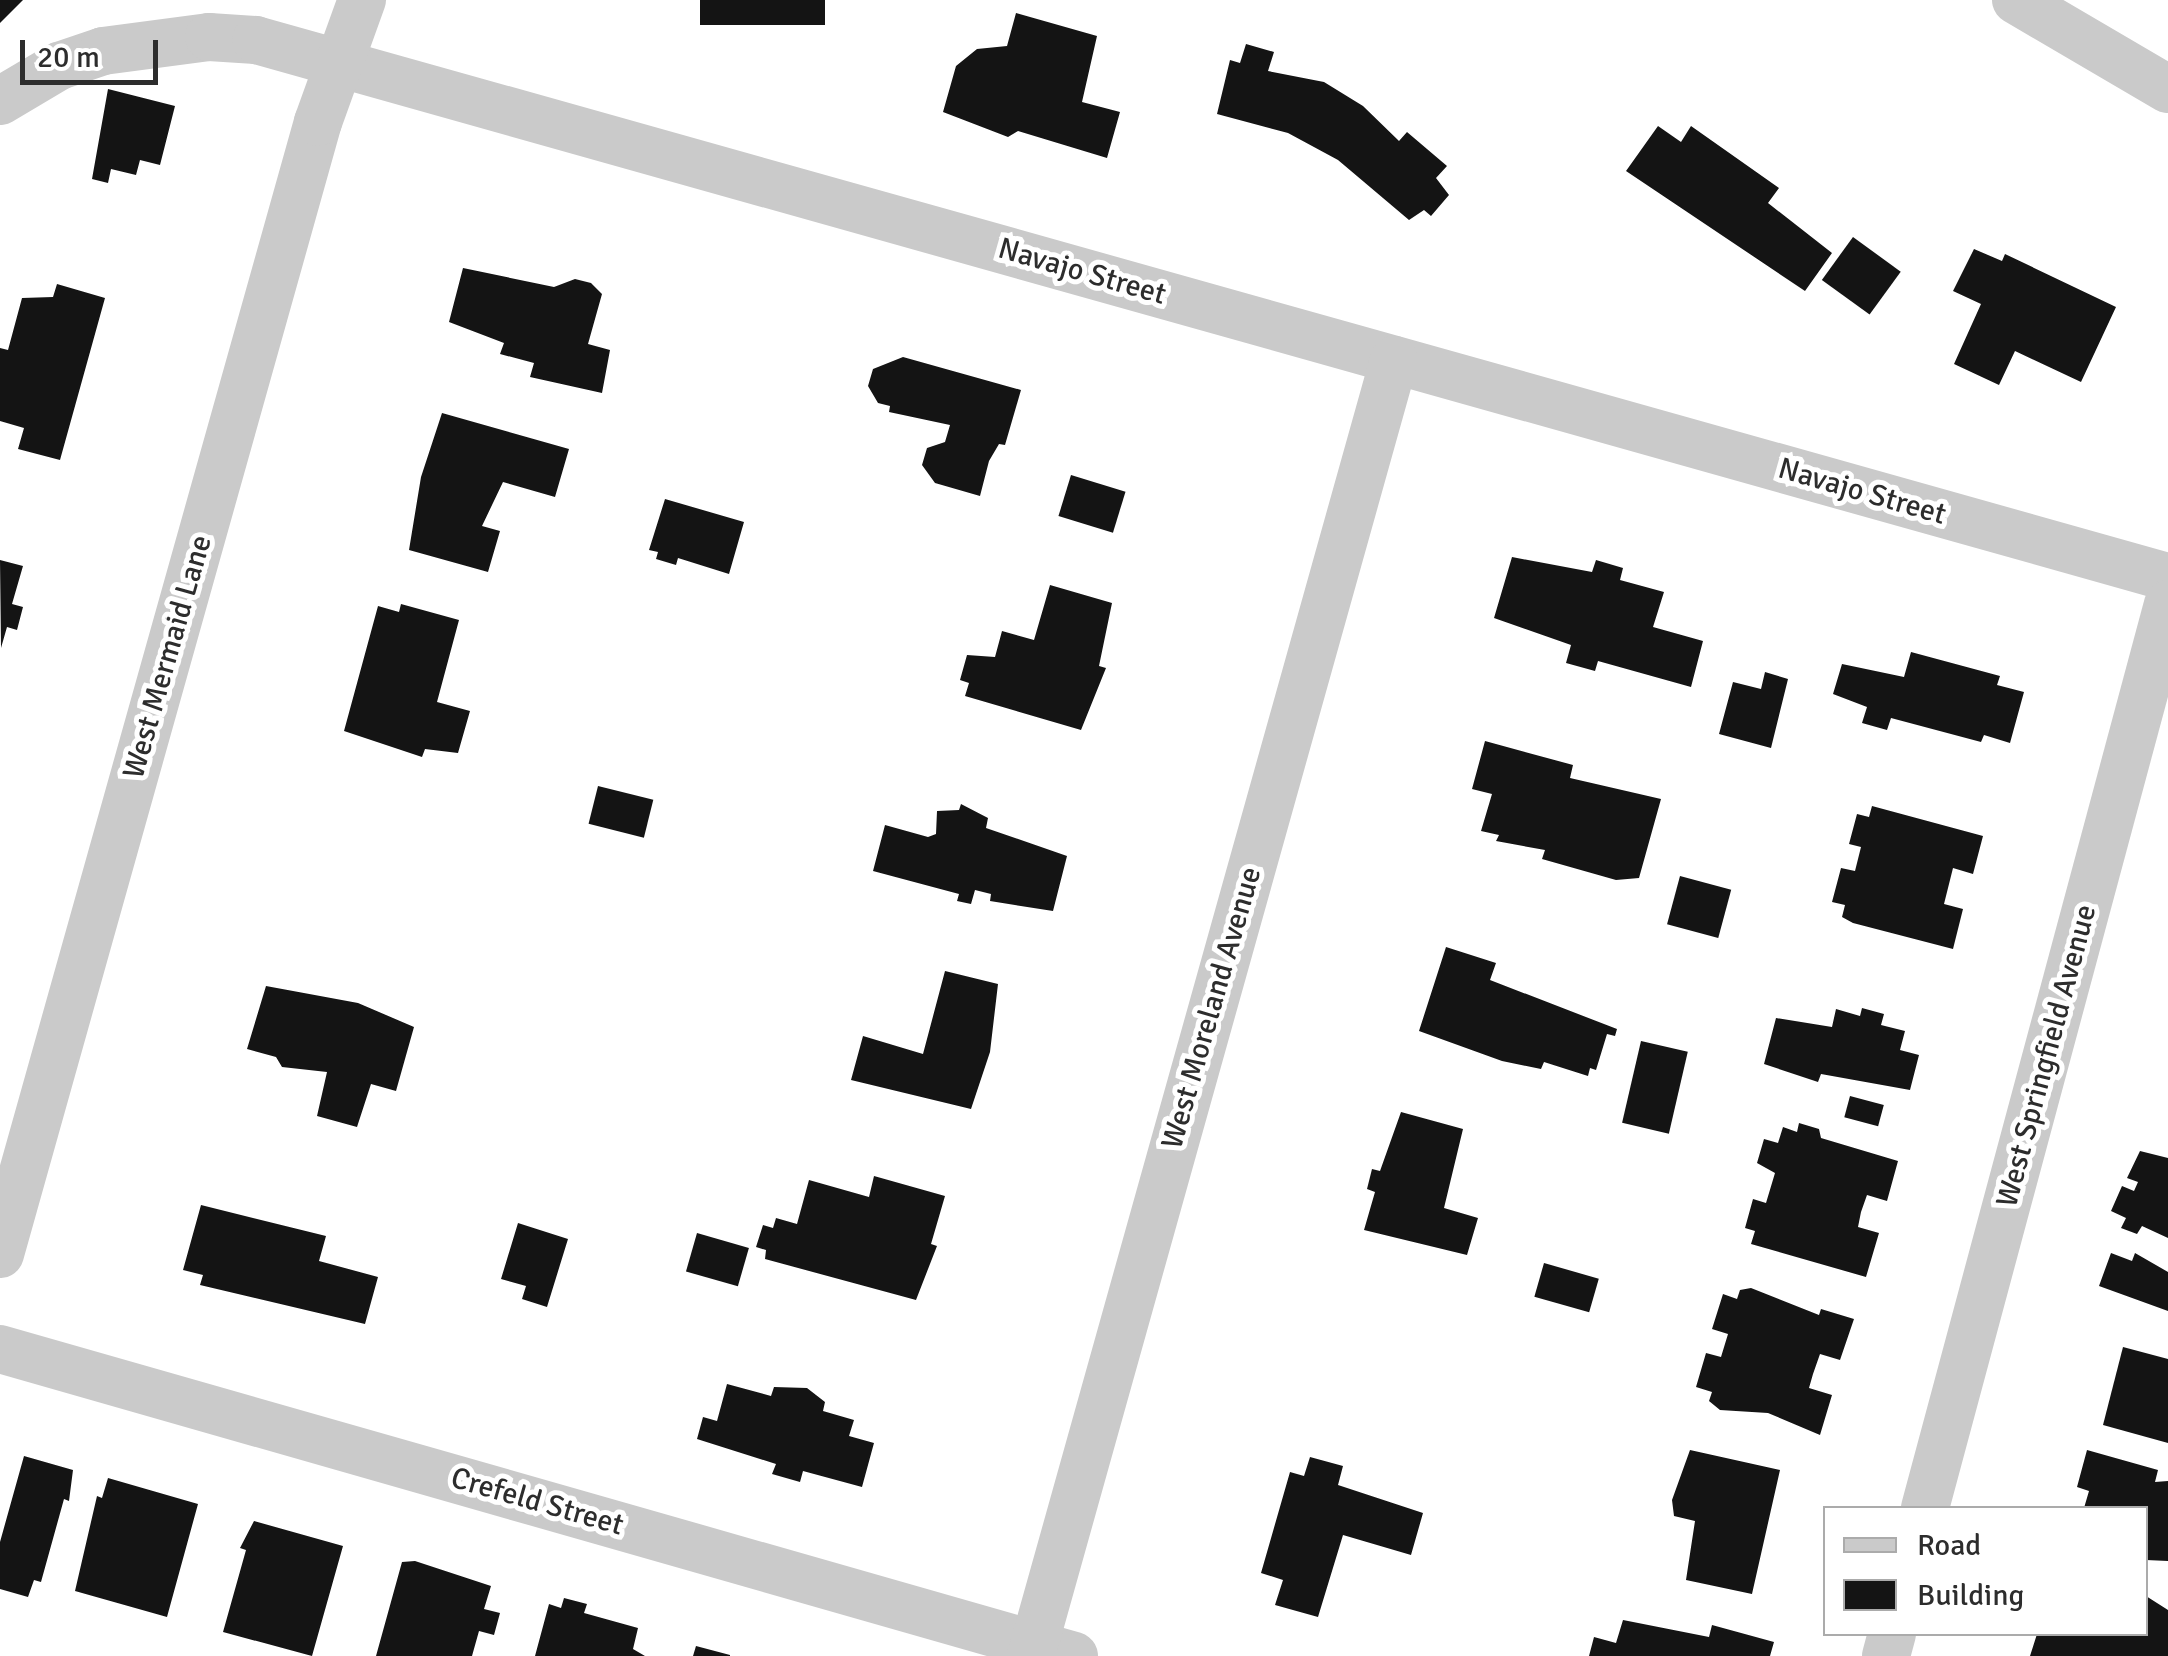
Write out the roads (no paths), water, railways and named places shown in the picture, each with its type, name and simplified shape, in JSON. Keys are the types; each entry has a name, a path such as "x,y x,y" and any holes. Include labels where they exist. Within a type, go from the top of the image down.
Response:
{"street":[{"name":"West Mermaid Lane","path":"0,1254 318,122 362,0"},
{"path":"2016,0 2168,89"},
{"name":"Navajo Street","path":"0,101 59,66 159,41 256,40 2168,577"},
{"name":"West Moreland Avenue","path":"1046,1652 1394,360"},
{"name":"West Springfield Avenue","path":"1926,1506 2168,604"},
{"name":"Crefeld Street","path":"0,1349 1046,1652"}]}
